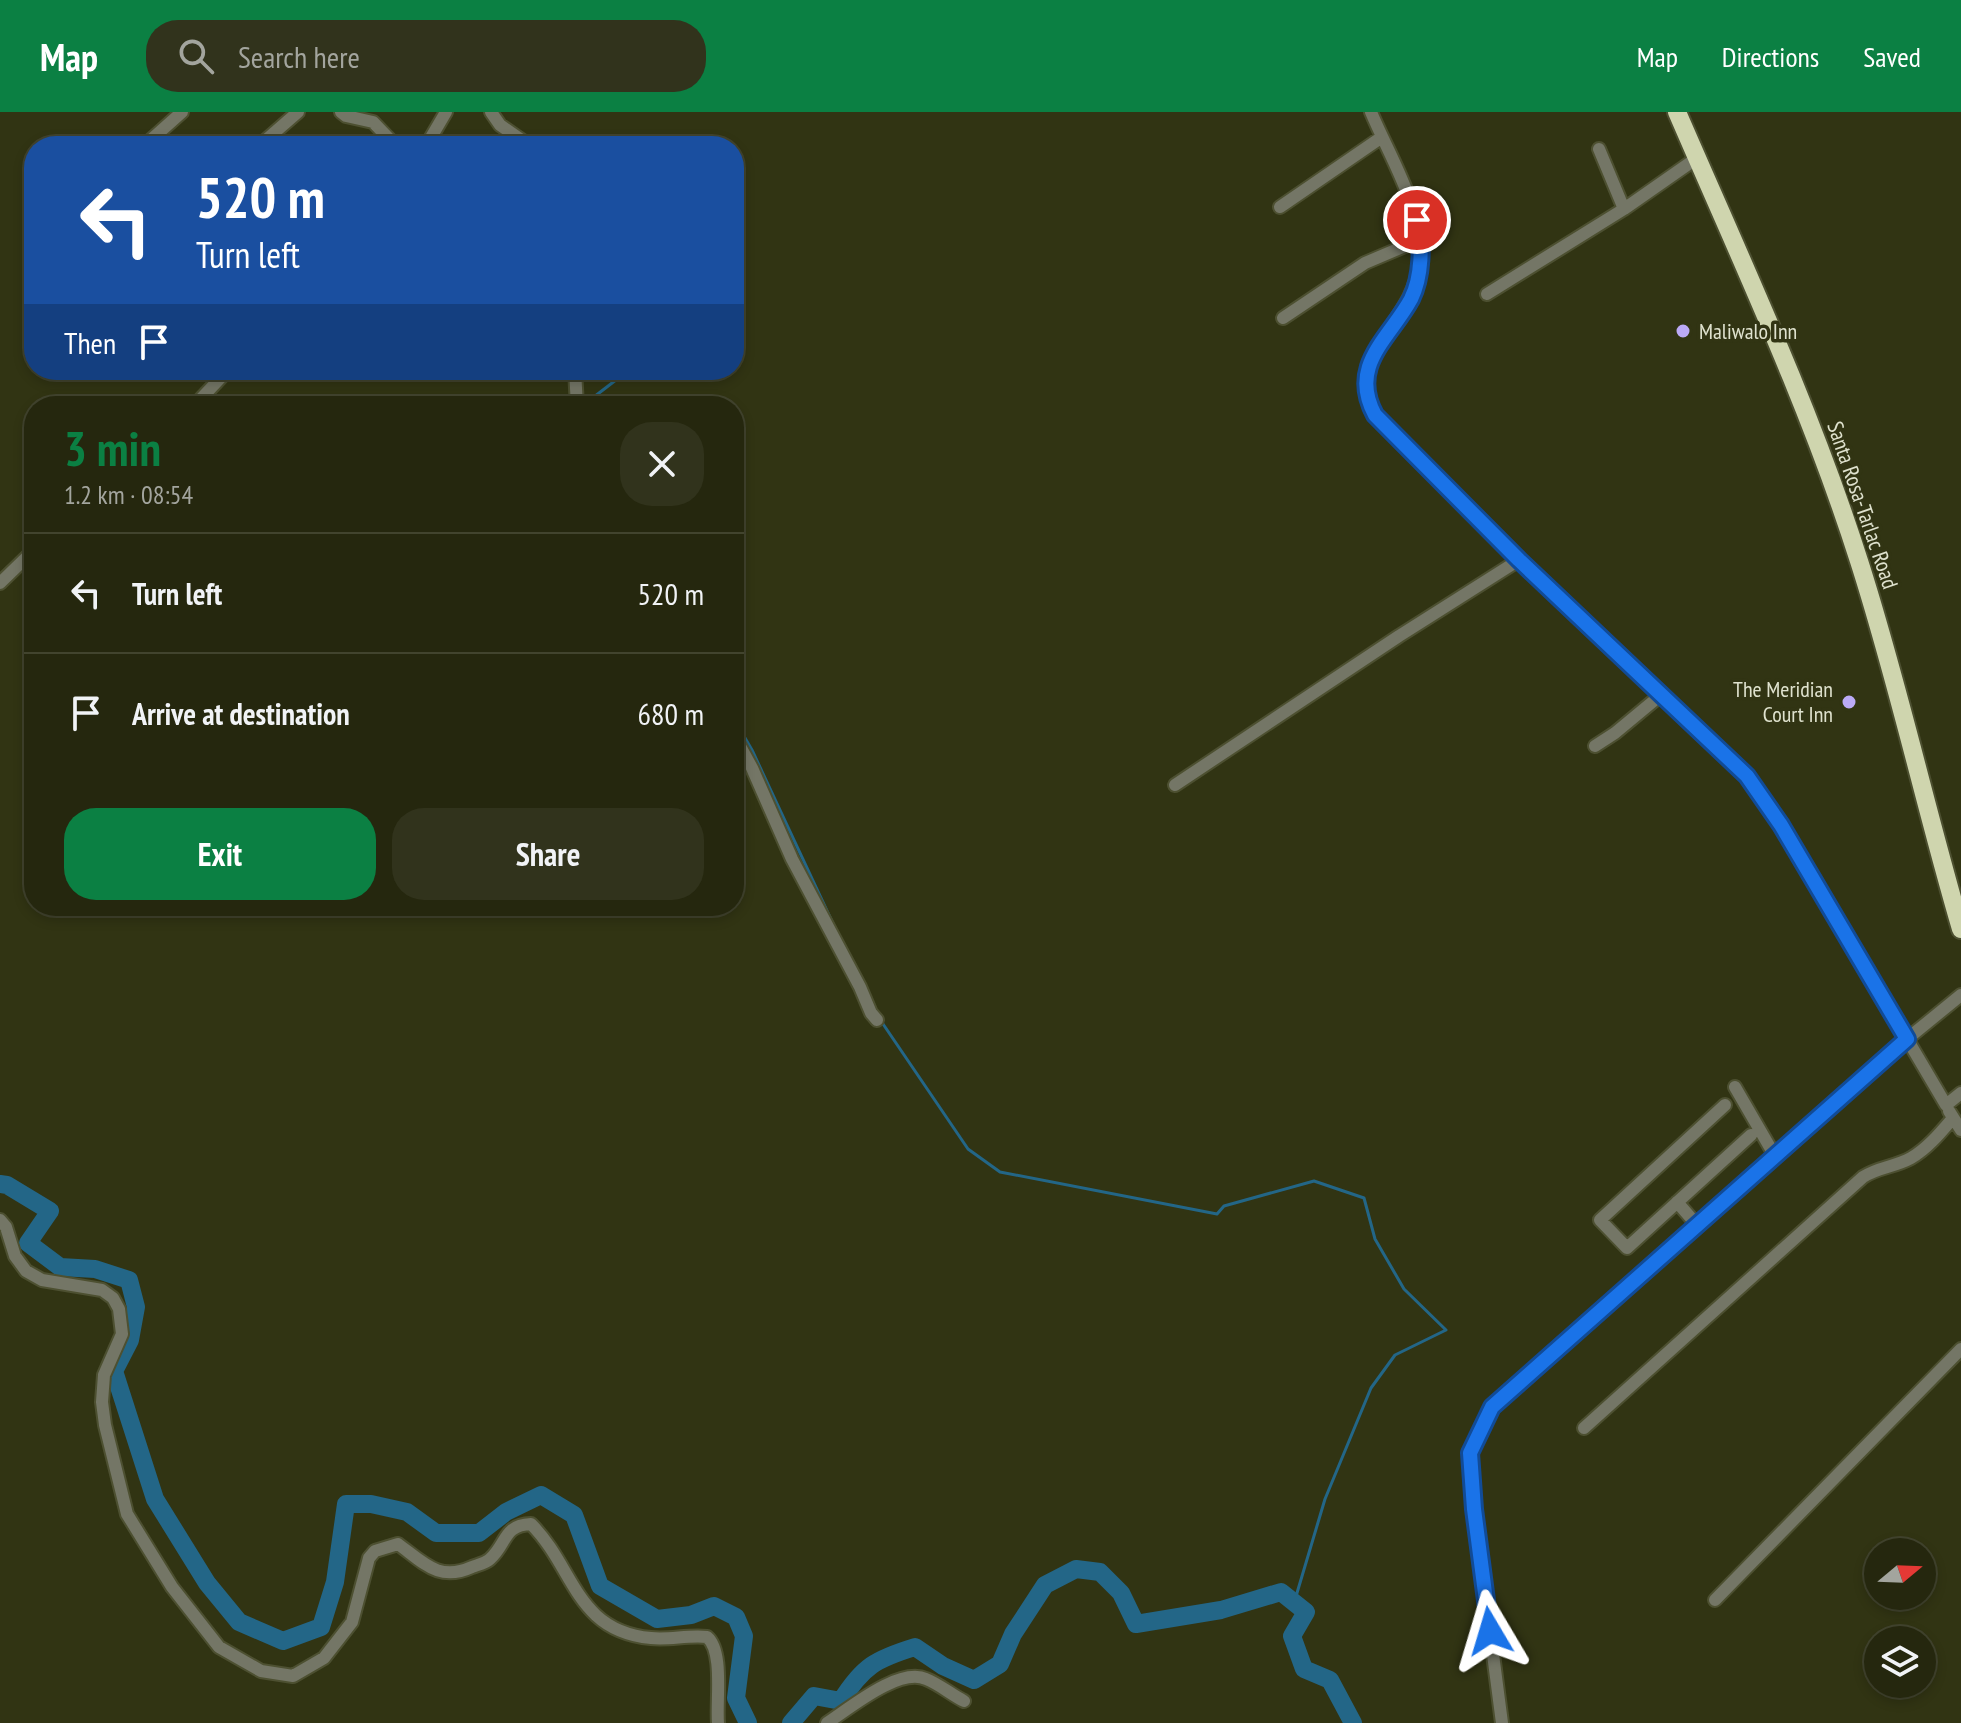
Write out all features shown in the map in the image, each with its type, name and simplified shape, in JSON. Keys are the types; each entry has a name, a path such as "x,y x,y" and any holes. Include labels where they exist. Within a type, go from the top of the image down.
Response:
{"highway":[{"name":"Santa Rosa-Tarlac Road","path":"1677,112 1803,405 1846,521 1961,926"}],"street":[{"path":"155,136 182,112"},
{"path":"270,136 298,112"},
{"path":"341,112 373,122 386,136"},
{"path":"432,136 446,112"},
{"path":"491,112 500,125 516,136"},
{"path":"1371,112 1414,212 1419,240 1419,272 1411,299 1376,349 1369,366 1369,401 1383,425 1519,560 1747,776 1772,810 1961,1130"},
{"path":"1280,207 1382,137"},
{"path":"1599,149 1624,209"},
{"path":"1487,294 1624,209 1697,158"},
{"path":"1283,318 1365,263 1419,240"},
{"path":"203,396 219,380"},
{"path":"0,583 24,560"},
{"path":"1175,785 1519,560"},
{"path":"1595,746 1662,694"},
{"path":"744,753 808,889 877,1020"},
{"path":"796,896 808,889"},
{"path":"1502,1723 1474,1509 1470,1453 1492,1407 1907,1039 1961,995"},
{"path":"1735,1087 1775,1156"},
{"path":"1946,1105 1961,1093"},
{"path":"1725,1105 1600,1220 1627,1248 1751,1135"},
{"path":"1584,1428 1863,1177 1876,1169 1910,1159 1936,1138 1953,1118"},
{"path":"1677,1202 1697,1225"},
{"path":"0,1220 6,1227 15,1256 26,1271 42,1280 102,1290 113,1298 119,1309 122,1334 104,1375 102,1402 127,1514 172,1587 219,1647 261,1671 293,1676 324,1658 352,1622 369,1558 375,1551 398,1544 433,1570 448,1574 489,1560 509,1531 523,1524 531,1524 577,1593 598,1618 617,1631 652,1638 707,1637 714,1643 717,1654 718,1723"},
{"path":"1715,1600 1961,1349"},
{"path":"827,1723 894,1680 911,1675 927,1679 964,1701"}],"waterway":[{"path":"595,396 616,380"},
{"path":"744,736 835,928"},
{"path":"881,1021 968,1149 1000,1172 1217,1214 1224,1206 1314,1181 1364,1198 1375,1239 1404,1289 1446,1330 1395,1355 1371,1388 1325,1499 1294,1603"},
{"path":"0,1184 7,1185 50,1211 28,1243 60,1267 95,1269 129,1280 136,1307 130,1340 114,1371 155,1499 207,1583 239,1622 283,1641 321,1627 335,1582 346,1504 371,1504 407,1512 436,1533 479,1533 506,1512 541,1495 574,1515 600,1586 657,1619 691,1615 714,1606 736,1617 744,1636 736,1698 748,1723"},
{"path":"791,1723 814,1696 841,1701 856,1679 872,1665 915,1647 943,1666 974,1680 1000,1664 1013,1634 1045,1585 1076,1569 1100,1572 1121,1593 1136,1624 1221,1610 1281,1592 1306,1612 1292,1636 1304,1669 1330,1680 1353,1723"}],"place":[{"name":"Maliwalo Inn","path":"1683,331"},
{"name":"The Meridian Court Inn","path":"1849,702"}],"route":[{"path":"1417,220 1420,256 1415,287 1411,299 1376,349 1367,373 1367,395 1375,415 1519,560 1747,776 1772,810 1907,1039 1492,1407 1470,1453 1490,1631"}]}
